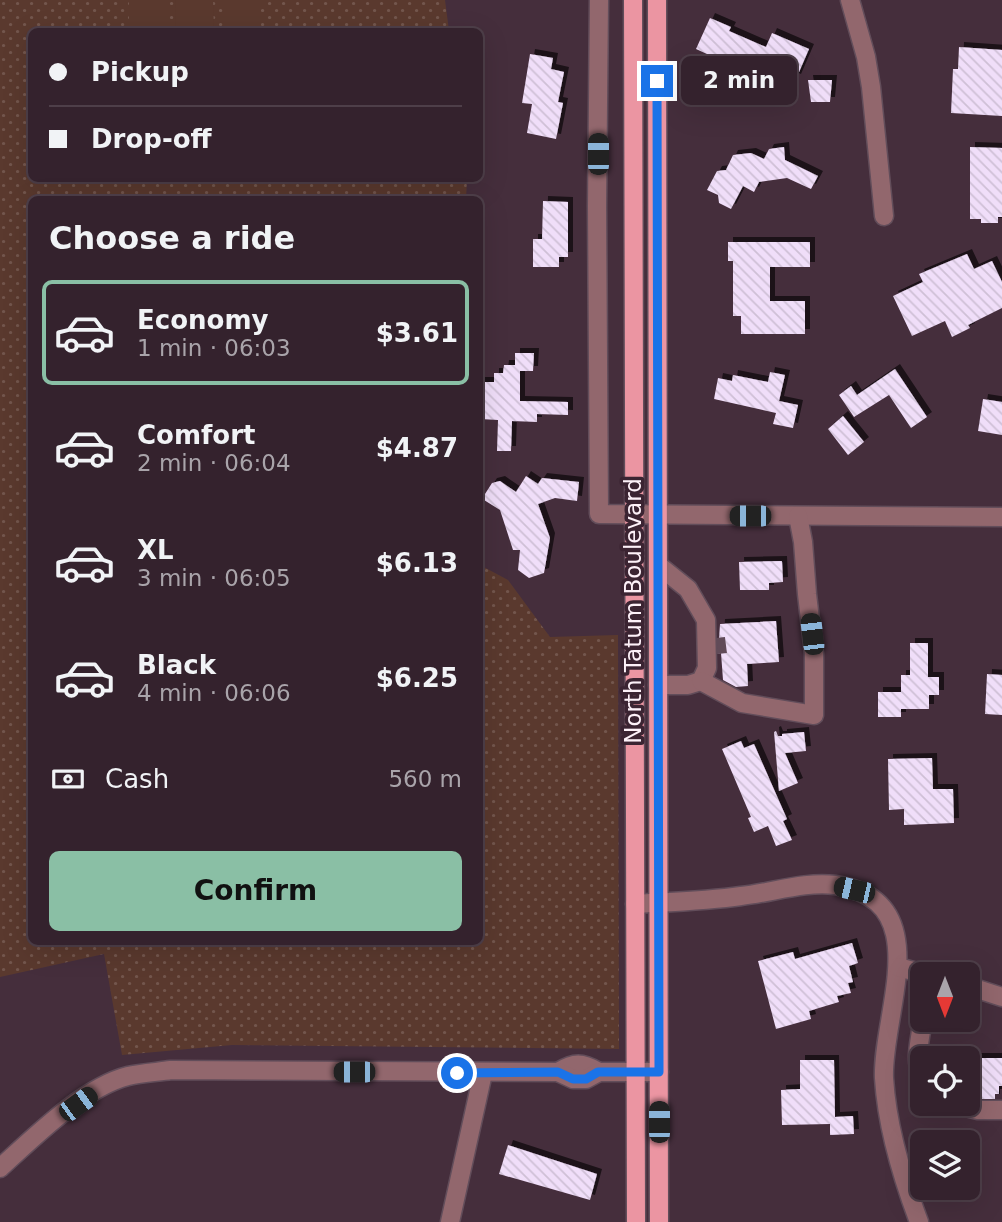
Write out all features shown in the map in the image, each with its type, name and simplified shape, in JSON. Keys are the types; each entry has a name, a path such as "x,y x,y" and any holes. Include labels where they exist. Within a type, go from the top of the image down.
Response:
{"main road":[{"name":"North Tatum Boulevard","path":"633,0 646,516 658,565 659,1222"},
{"name":"North Tatum Boulevard","path":"636,1222 635,904 657,0"}],"street":[{"name":"North Tatum Boulevard","path":"599,0 599,514 646,516"},
{"path":"850,0 872,87 884,216"},
{"path":"646,516 1002,517"},
{"path":"658,565 688,589 706,620 710,660 743,703 814,715 814,654 798,516"},
{"path":"658,685 688,685 710,660 706,620"},
{"path":"635,904 739,897 817,885 834,885 870,898 889,919 898,944 898,967 885,1052 887,1114 919,1222"},
{"path":"898,967 910,970"},
{"path":"980,990 1002,997"},
{"path":"0,1168 43,1129 74,1106 95,1091 126,1076 171,1070 558,1072 573,1079 586,1079 598,1072 659,1072"},
{"path":"450,1222 483,1073"},
{"path":"980,1110 1002,1110"}],"shaded area":[{"path":"0,0 445,0 449,28 28,28 28,182 467,182 466,196 28,196 28,945 483,945 483,567 508,580 550,637 618,635 619,1049 232,1045 122,1055 104,954 0,977"},
{"path":"129,0 167,0 167,28 129,28"},
{"path":"175,0 213,0 214,28 176,28"},
{"path":"223,0 261,0 261,28 223,28"}],"building":[{"path":"710,18 731,27 729,31 766,47 772,33 809,49 796,79 762,64 757,76 743,70 741,74 718,64 720,60 696,49"},
{"path":"959,47 1002,50 1002,116 951,113 953,69 958,69"},
{"path":"530,54 553,58 551,69 564,72 558,102 563,103 556,139 527,133 532,104 522,103"},
{"path":"808,80 832,80 830,102 811,102"},
{"path":"784,147 785,160 818,176 811,189 787,178 759,182 754,192 743,186 731,209 719,203 718,195 707,190 717,171 726,170 733,155 751,153 764,159 769,149"},
{"path":"970,147 1002,148 1002,217 998,217 998,223 981,223 981,219 970,219"},
{"path":"543,201 568,202 568,257 559,257 559,267 533,267 533,239 542,239"},
{"path":"728,242 810,242 810,267 770,267 770,301 805,301 805,334 741,334 741,316 733,316 733,261 728,261"},
{"path":"967,254 974,269 992,261 1002,282 1002,308 968,325 970,328 952,337 945,321 912,336 893,296 923,282 919,274"},
{"path":"515,353 534,353 533,371 520,371 520,401 568,402 568,415 537,414 537,422 512,421 511,451 497,451 498,420 483,419 483,382 494,382 494,373 503,373 504,365 515,365"},
{"path":"895,369 927,417 911,428 889,395 854,417 839,395 851,386 857,395"},
{"path":"770,372 785,375 779,401 798,405 793,428 773,424 776,413 714,399 718,378 732,381 733,375 768,382"},
{"path":"983,399 1002,402 1002,435 978,431"},
{"path":"843,416 864,442 848,455 828,429"},
{"path":"526,476 538,484 542,478 579,482 577,501 555,498 538,504 550,538 544,573 529,578 518,570 520,550 513,550 500,510 484,500 492,483 500,481 516,492"},
{"path":"782,561 783,582 769,583 769,590 740,590 739,562"},
{"path":"776,621 779,662 747,664 748,686 736,687 723,680 721,653 718,654 720,624"},
{"path":"910,643 928,643 928,677 939,677 939,695 929,695 929,709 901,709 901,717 878,717 878,692 901,692 901,675 910,675"},
{"path":"987,674 1002,675 1002,715 985,714"},
{"path":"776,731 778,736 804,732 806,751 785,753 798,783 779,791 774,732"},
{"path":"741,741 744,748 754,744 787,819 783,821 792,840 776,846 768,826 754,832 748,818 751,817 722,749"},
{"path":"932,758 933,789 953,789 954,823 904,825 904,809 889,810 888,759"},
{"path":"852,943 858,963 849,966 853,982 848,983 851,993 837,996 839,1002 809,1011 811,1019 776,1029 758,961 793,952 795,959"},
{"path":"980,1058 1002,1058 1002,1086 999,1086 999,1094 995,1094 995,1099 980,1099"},
{"path":"800,1060 834,1060 835,1117 853,1116 854,1134 830,1135 830,1124 782,1125 781,1090 800,1089"},
{"path":"508,1145 597,1174 590,1200 499,1174"}],"tunnel":[{"path":"716,638 718,654"}],"route":[{"path":"457,1073 558,1072 573,1079 586,1079 598,1072 659,1072 657,81"}]}
